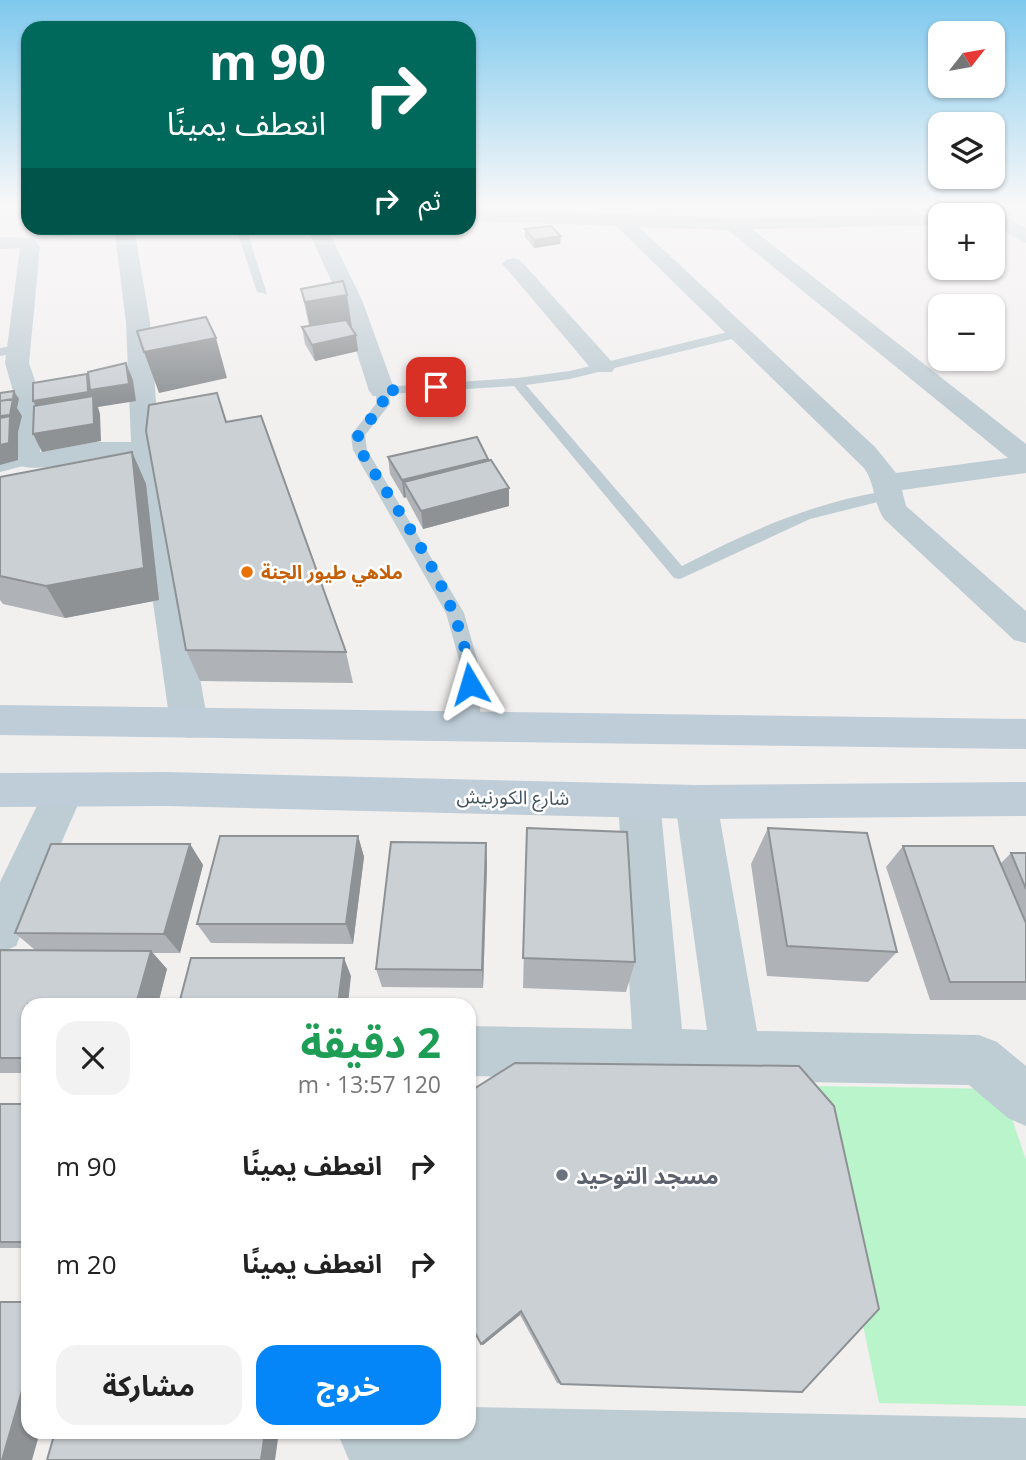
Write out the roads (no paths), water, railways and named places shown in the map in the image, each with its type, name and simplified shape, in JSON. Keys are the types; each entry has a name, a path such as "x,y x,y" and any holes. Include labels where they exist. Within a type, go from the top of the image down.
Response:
{"main road":[{"path":"0,720 1026,734"},
{"name":"شارع الكورنيش","path":"0,790 167,789 696,802 1026,799"}],"street":[{"path":"25,274 9,351 17,363 28,398 24,451 30,460 43,461 119,448 133,448 146,455"},
{"path":"134,274 146,455 189,723"},
{"path":"339,274 351,300 382,391"},
{"path":"522,274 603,367"},
{"path":"678,274 879,468 895,512 1026,631"},
{"path":"796,274 1026,458"},
{"path":"886,490 1026,464"},
{"path":"0,931 64,791"},
{"path":"639,801 659,1053"},
{"path":"696,802 736,1055"},
{"path":"476,1051 979,1060 1026,1100"},
{"path":"396,1439 724,1453 1026,1451"}],"lane":[{"path":"257,274 263,292"},
{"path":"471,726 469,663 455,613 360,450 358,435 383,404 382,391 517,382 603,367 740,333"},
{"path":"517,382 680,575 734,545 848,500 886,490"},
{"path":"0,468 30,460"}],"place":[{"name":"ملاهي طيور الجنة","path":"247,572"},
{"name":"مسجد التوحيد","path":"562,1175"}]}
